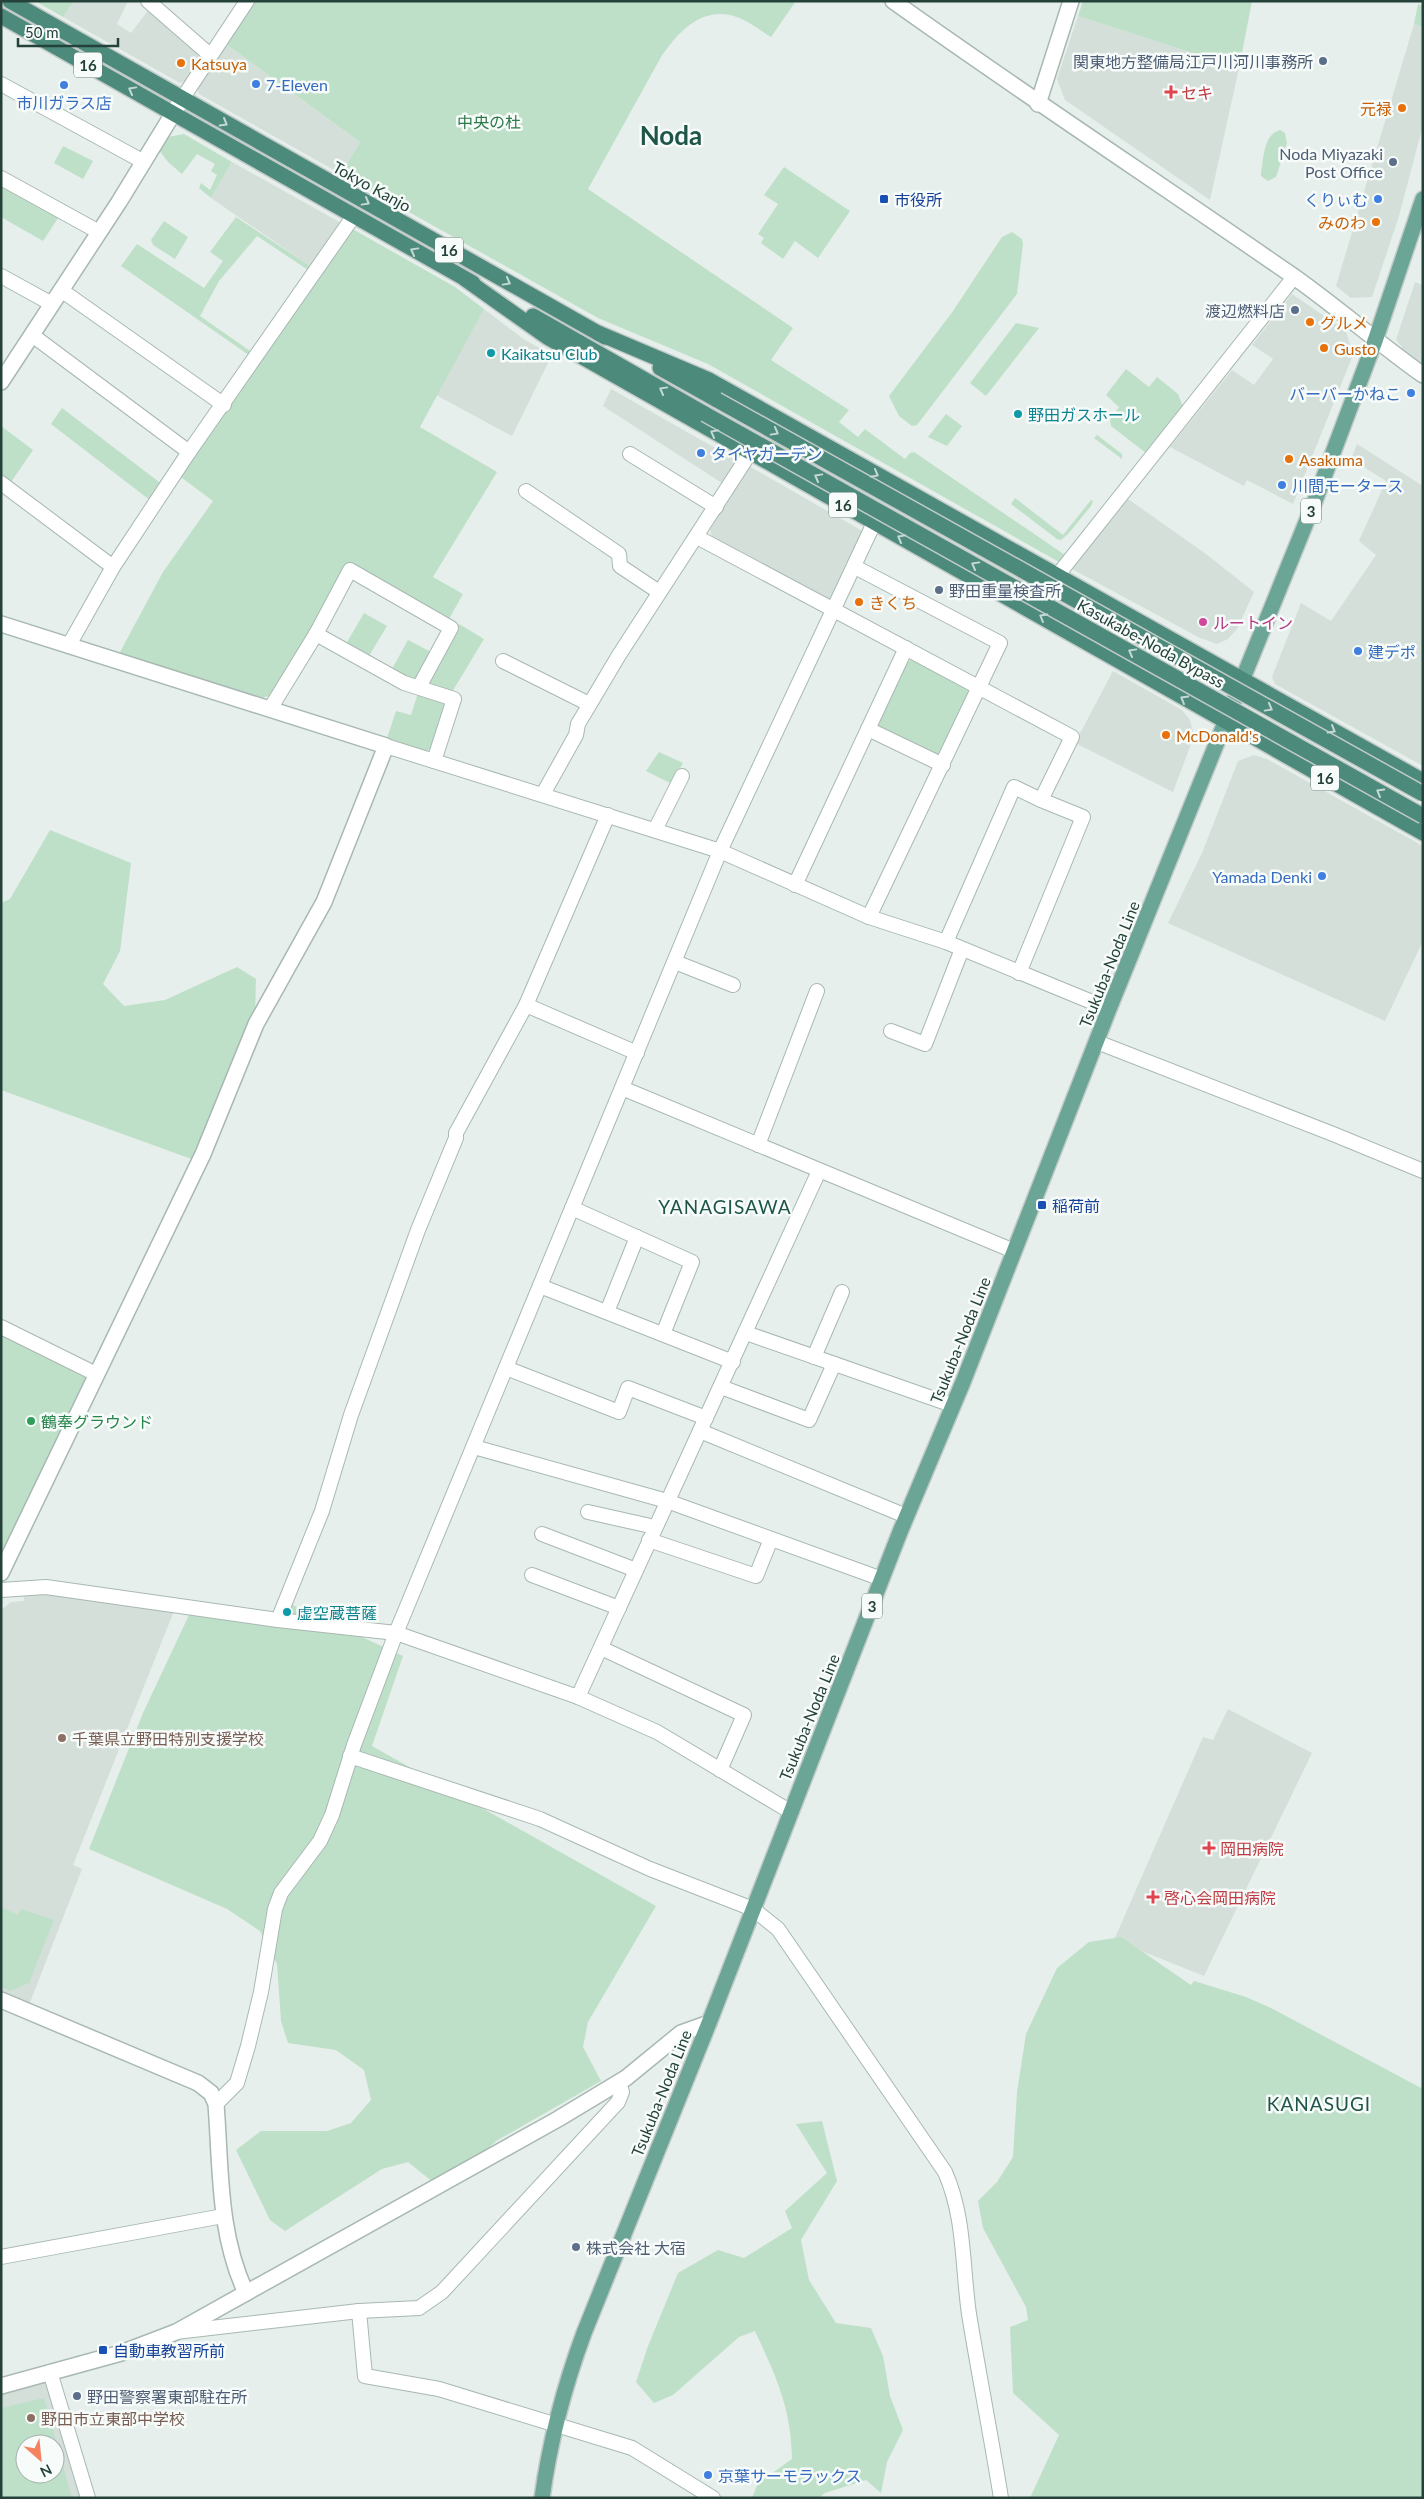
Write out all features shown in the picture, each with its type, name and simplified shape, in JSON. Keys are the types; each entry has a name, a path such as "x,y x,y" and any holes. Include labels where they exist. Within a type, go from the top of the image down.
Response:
{"highway":[{"name":"Tokyo Kanjo","path":"10,1 718,400"},
{"name":"16","path":"1,16 353,217 466,279 547,337 1423,833"},
{"name":"Kasukabe-Noda Bypass","path":"466,279 1423,816"},
{"name":"16","path":"598,333 709,380 1423,781"},
{"name":"Kasukabe-Noda Bypass","path":"718,400 1423,794"}],"main road":[{"name":"Tsukuba-Noda Line","path":"542,2498 554,2425 584,2333 709,2023 906,1516 1014,1251 1109,1009 1244,679 1375,341 1423,199"}],"street":[{"path":"148,1 210,55"},
{"path":"1,382 175,114 182,99 210,55 247,1"},
{"path":"893,1 1038,104 1294,277 1351,319 1375,341 1423,374"},
{"path":"1038,104 1071,1"},
{"path":"2,87 144,162"},
{"path":"1,178 99,232"},
{"path":"69,645 113,567 189,452 224,405 353,217"},
{"path":"1,276 52,304"},
{"path":"1057,576 1294,277"},
{"path":"61,290 224,405"},
{"path":"32,335 189,452"},
{"path":"543,794 576,735 578,724 589,704 659,592 697,537 750,453"},
{"path":"630,454 716,507"},
{"path":"1,483 113,567"},
{"path":"526,492 619,554 620,566 659,592"},
{"path":"216,2104 237,2083 261,1992 275,1909 281,1894 320,1841 332,1815 350,1756 396,1633 720,851 835,610 874,523"},
{"path":"697,537 1072,737 1041,800"},
{"path":"855,567 1000,644 869,917"},
{"path":"270,709 316,634 350,570 451,628 419,687"},
{"path":"1,624 720,851 795,886 869,917 946,942 1109,1009"},
{"path":"316,634 404,682 454,698 434,761"},
{"path":"795,886 906,648"},
{"path":"503,661 589,704"},
{"path":"868,729 943,765"},
{"path":"1,1573 203,1154 256,1024 324,902 386,746"},
{"path":"656,830 682,776"},
{"path":"946,942 1014,787 1083,817 1018,973"},
{"path":"278,1620 322,1511 351,1415 418,1230 456,1138 456,1133 526,1005 608,815"},
{"path":"891,1031 925,1044 962,949"},
{"path":"675,962 733,986"},
{"path":"758,1145 817,991"},
{"path":"526,1005 637,1053"},
{"path":"1097,1042 1423,1171"},
{"path":"622,1088 1014,1251"},
{"path":"578,1697 819,1171"},
{"path":"572,1208 692,1262 663,1334"},
{"path":"607,1312 637,1237"},
{"path":"540,1286 733,1362"},
{"path":"814,1357 842,1292"},
{"path":"1,1326 96,1374"},
{"path":"746,1333 952,1405"},
{"path":"721,1387 809,1420 834,1364"},
{"path":"506,1368 619,1412 628,1388 706,1418"},
{"path":"700,1431 906,1516"},
{"path":"474,1447 667,1501 882,1579"},
{"path":"588,1512 652,1533 756,1576 770,1539"},
{"path":"542,1534 636,1570"},
{"path":"532,1574 619,1608"},
{"path":"1,1590 46,1587 278,1620 396,1633 578,1697 657,1732 791,1812"},
{"path":"601,1648 744,1715 720,1770"},
{"path":"350,1756 540,1819 650,1869 753,1909 778,1929 944,2172 955,2195 959,2213 969,2312 1002,2498"},
{"path":"1,2000 198,2083 211,2093 216,2104 223,2216 231,2256 246,2293"},
{"path":"1,2386 121,2353 176,2332 496,2154 619,2082 642,2066 681,2033 709,2023"},
{"path":"176,2332 359,2311 419,2308 442,2292 618,2102 622,2092 619,2082"},
{"path":"1,2257 223,2216"},
{"path":"359,2311 365,2376 440,2389 632,2448 713,2498"},
{"path":"50,2372 88,2498"}],"shaded area":[{"path":"74,1 128,1 117,24 131,33 150,8 204,55 186,81 180,83 63,17"},
{"path":"1078,16 1239,68 1210,200 1065,100 1057,79"},
{"path":"1414,24 1423,27 1423,125 1399,216 1372,297 1351,298 1336,286"},
{"path":"226,44 360,142 341,174 199,94 197,88"},
{"path":"232,162 343,224 313,268 211,198"},
{"path":"1415,282 1423,285 1423,364 1400,351 1402,347 1396,340"},
{"path":"1292,294 1346,331 1353,355 1293,504 1247,480 1244,486 1170,447 1232,370 1254,385 1273,359 1252,345"},
{"path":"484,309 525,340 552,355 512,436 436,395"},
{"path":"611,389 740,462 725,485 603,406"},
{"name":"建デポ","path":"1357,444 1423,486 1423,766 1275,684 1272,677 1301,603 1331,621 1376,555 1359,541 1386,481 1351,459"},
{"path":"749,466 864,532 834,596 828,599 712,537 710,530"},
{"path":"1128,499 1206,554 1254,592 1237,629 1228,639 1217,644 1200,638 1072,569"},
{"path":"1113,671 1182,710 1190,720 1194,736 1173,792 1075,743"},
{"path":"1254,755 1267,759 1423,846 1423,941 1385,1021 1168,923 1202,853 1238,761"},
{"name":"千葉県立野田特別支援学校","path":"24,1593 49,1594 174,1611 73,1865 82,1869 29,2005 1,1993 1,1610 11,1602 24,1601"},
{"name":"岡田病院","path":"1228,1709 1312,1753 1204,1976 1114,1940 1203,1737 1213,1740"},
{"name":"野田市立東部中学校","path":"44,2381 51,2387 65,2434 15,2434 15,2484 65,2484 65,2434 84,2498 1,2498 1,2393"}],"green space":[{"path":"35,1 74,1 63,17"},
{"name":"中央の杜","path":"254,1 796,1 771,37 741,19 719,14 698,20 681,32 661,57 588,189 793,328 771,360 849,410 839,422 858,437 865,429 905,459 910,453 914,452 1065,555 1059,562 708,364 598,318 341,174 360,142 226,44"},
{"path":"1083,1 1252,1 1239,68 1078,16"},
{"path":"1418,4 1423,6 1423,27 1414,24"},
{"path":"1280,130 1285,133 1287,143 1276,177 1268,181 1261,176 1265,147 1270,137"},
{"path":"184,134 232,162 211,198 199,188 201,183 210,190 217,175 211,171 215,164 197,154 182,174 168,162 159,150 168,137"},
{"path":"63,146 93,161 83,179 54,163"},
{"path":"784,167 850,211 818,258 795,241 783,259 761,243 764,238 758,234 778,204 764,195"},
{"path":"1,182 60,215 43,241 1,217"},
{"path":"236,217 313,268 253,358 121,266 137,244 204,288 223,261 210,252","holes":["257,236 308,270 253,353 200,316 219,281"]},
{"path":"164,221 188,237 175,259 153,245 151,240"},
{"path":"349,227 455,287 484,309 420,427 497,472 433,577 463,594 449,619 349,563 272,695 262,698 119,654 163,572 213,501 178,475"},
{"path":"1012,232 1022,239 1023,244 1017,294 917,425 912,426 899,416 889,396 953,311 1002,237"},
{"path":"1016,323 1039,328 986,396 970,383"},
{"path":"1126,369 1149,387 1157,377 1178,394 1183,407 1146,453 1111,426 1110,420 1119,407 1106,395"},
{"path":"62,408 163,485 151,501 51,424"},
{"path":"946,414 962,426 947,446 928,437"},
{"path":"1,426 33,450 9,485 1,479"},
{"path":"1097,435 1122,454 1122,459 1094,438"},
{"path":"1015,498 1063,535 1091,500 1093,501 1091,506 1061,540 1057,539 1011,504"},
{"path":"364,613 387,626 369,656 346,644"},
{"path":"459,624 484,639 452,692 432,686 429,680"},
{"path":"408,640 431,652 418,677 412,679 392,669"},
{"path":"913,659 968,688 970,694 939,754 935,756 879,728 877,723 908,662"},
{"path":"418,693 443,700 446,706 432,748 426,751 387,738 396,711 411,715"},
{"path":"659,752 683,763 672,784 646,771"},
{"path":"50,830 131,863 120,951 103,984 124,1006 165,1000 237,967 256,979 255,1017 197,1161 1,1090 1,903 10,899"},
{"name":"鶴奉グラウンド","path":"1,1330 87,1376 1,1553"},
{"path":"284,1601 403,1656 372,1746 656,1906 588,2022 583,2047 601,2081 496,2141 444,2191 408,2162 382,2169 285,2231 270,2220 236,2150 261,2131 327,2131 351,2123 371,2100 364,2070 336,2050 288,2043 281,2021 277,1964 260,1931 227,1909 89,1849 143,1713 189,1615 195,1614 272,1622"},
{"path":"1,1907 18,1915 21,1909 54,1920 29,1983 10,1991 1,1987"},
{"path":"1121,1937 1191,1985 1194,1981 1246,1997 1271,2008 1423,2089 1423,2498 1030,2498 1059,2435 1013,2393 1010,2327 1028,2320 1026,2307 983,2228 978,2201 997,2182 1013,2157 1017,2092 1026,2034 1057,1968 1089,1942"},
{"path":"822,2121 837,2181 801,2240 809,2280 836,2323 871,2328 883,2356 890,2396 903,2430 887,2462 881,2493 866,2480 825,2493 819,2498 752,2498 758,2483 792,2459 789,2424 781,2393 755,2331 739,2337 673,2395 654,2403 636,2382 648,2346 678,2273 718,2250 744,2258 792,2228 785,2211 827,2173 796,2124"},
{"path":"44,2398 54,2434 15,2434 15,2484 65,2484 65,2473 72,2498 1,2498 1,2408"}],"place":[{"name":"関東地方整備局江戸川河川事務所","path":"1323,61"},
{"name":"Katsuya","path":"181,63"},
{"name":"7-Eleven","path":"256,84"},
{"name":"市川ガラス店","path":"64,85"},
{"name":"セキ","path":"1171,92"},
{"name":"元禄","path":"1402,108"},
{"name":"Noda Miyazaki Post Office","path":"1393,162"},
{"name":"市役所","path":"884,199"},
{"name":"くりぃむ","path":"1378,199"},
{"name":"みのわ","path":"1376,222"},
{"name":"渡辺燃料店","path":"1295,310"},
{"name":"グルメ","path":"1310,322"},
{"name":"Gusto","path":"1324,348"},
{"name":"Kaikatsu Club","path":"491,353"},
{"name":"バーバーかねこ","path":"1411,393"},
{"name":"野田ガスホール","path":"1018,414"},
{"name":"タイヤガーデン","path":"701,453"},
{"name":"Asakuma","path":"1289,459"},
{"name":"川間モータース","path":"1282,485"},
{"name":"野田重量検査所","path":"939,590"},
{"name":"きくち","path":"859,602"},
{"name":"ルートイン","path":"1203,622"},
{"name":"建デポ","path":"1358,651"},
{"name":"McDonald's","path":"1166,735"},
{"name":"Yamada Denki","path":"1322,876"},
{"name":"稲荷前","path":"1042,1205"},
{"name":"鶴奉グラウンド","path":"31,1421"},
{"name":"虚空蔵菩薩","path":"287,1612"},
{"name":"千葉県立野田特別支援学校","path":"62,1738"},
{"name":"岡田病院","path":"1209,1848"},
{"name":"啓心会岡田病院","path":"1153,1897"},
{"name":"株式会社 大宿","path":"576,2247"},
{"name":"自動車教習所前","path":"103,2350"},
{"name":"野田警察署東部駐在所","path":"77,2396"},
{"name":"野田市立東部中学校","path":"31,2418"},
{"name":"京葉サーモラックス","path":"708,2475"}],"district":[{"name":"Noda","path":"671,135"},
{"name":"YANAGISAWA","path":"725,1206"},
{"name":"KANASUGI","path":"1319,2103"}]}
